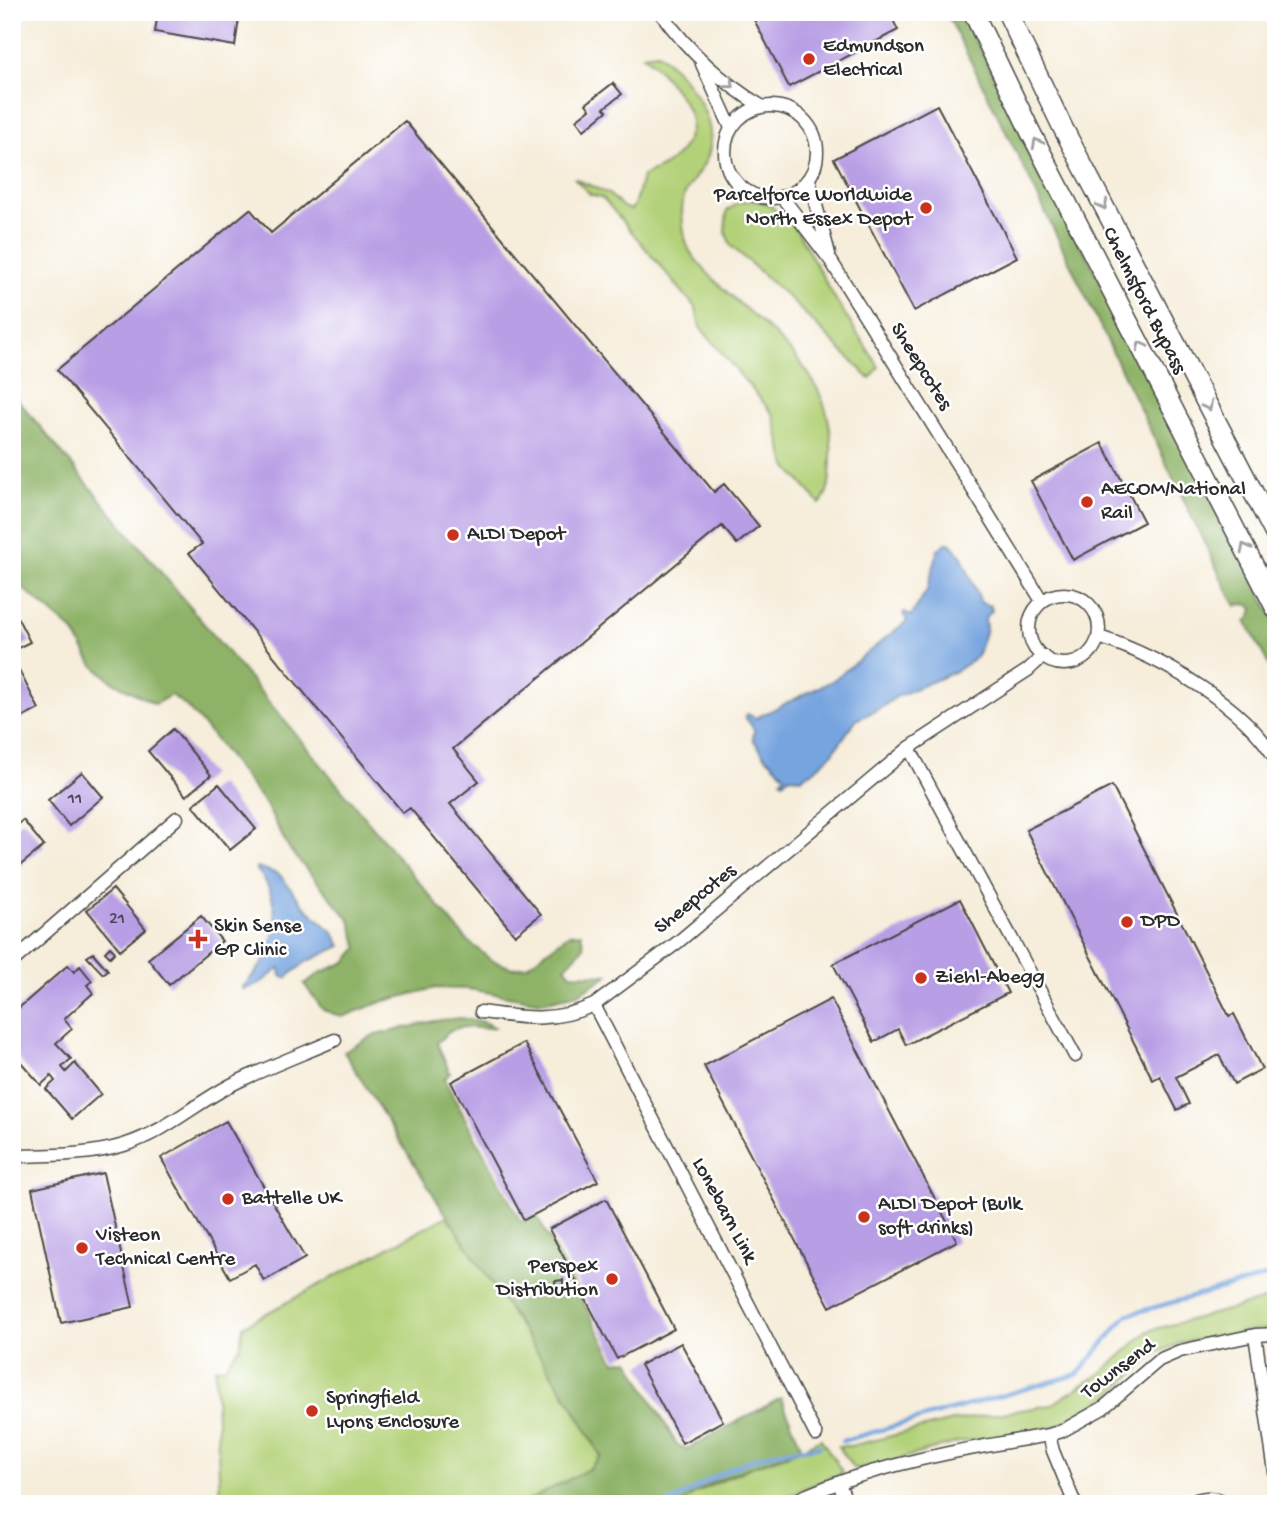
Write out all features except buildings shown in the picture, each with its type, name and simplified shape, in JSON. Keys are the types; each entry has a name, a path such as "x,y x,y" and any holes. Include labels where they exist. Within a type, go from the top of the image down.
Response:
{"highway":[{"name":"Chelmsford Bypass","path":"973,12 1031,133 1276,609"},
{"name":"Chelmsford Bypass","path":"1007,12 1063,128 1276,536"}],"street":[{"path":"660,12 701,60 746,98 761,106"},
{"path":"701,60 731,128"},
{"path":"777,105 792,110 805,119 818,145 818,157 809,180 797,191 782,197 758,197 737,183 729,171 725,157 731,128 745,114 761,106 777,105"},
{"name":"Sheepcotes","path":"809,180 831,261"},
{"name":"Sheepcotes","path":"782,197 831,261 1042,601"},
{"path":"1069,593 1083,598 1092,606 1100,624 1099,637 1093,650 1085,658 1060,664 1035,649 1028,628 1031,614 1042,601 1053,595 1069,593"},
{"path":"1099,637 1135,650 1177,671 1243,719 1268,747 1276,761"},
{"name":"Sheepcotes","path":"481,1013 548,1019 579,1012 594,1005 678,942 909,748 1028,670 1043,656"},
{"path":"909,748 1076,1056"},
{"path":"12,962 177,818"},
{"name":"Lonebarn Link","path":"594,1005 816,1435"},
{"path":"12,1156 92,1151 146,1137 180,1119 232,1085 335,1040"},
{"name":"Townsend","path":"786,1504 884,1468 1062,1431 1102,1408 1159,1360 1180,1351 1255,1335 1276,1334"},
{"path":"1255,1335 1276,1479"},
{"path":"1049,1434 1053,1451 1075,1504"},
{"path":"839,1483 847,1504"},
{"path":"1271,1504 1276,1490"},
{"path":"1183,1504 1202,1497 1215,1496 1229,1504"}],"green space":[{"path":"946,12 961,12 1276,623 1276,679 1246,621 1253,610 1250,605 1236,606 1226,588"},
{"path":"658,53 678,71 696,95 708,121 710,148 683,200 684,235 690,250 714,280 784,345 804,368 820,394 829,424 831,459 828,488 820,504 786,465 773,414 700,327 696,308 603,198 590,194 574,178 609,194 623,207 631,210 642,177 668,163 682,148 690,133 689,114 672,86 643,55"},
{"path":"753,200 768,204 788,220 799,234 837,302 879,367 870,379 787,296 731,246 725,231 727,211 738,203"},
{"path":"12,393 466,939 491,960 512,968 527,966 569,934 581,933 584,947 565,967 571,974 608,975 578,994 542,1002 468,989 435,988 381,1002 342,1017 323,1010 304,984 320,973 346,962 358,948 350,920 289,849 266,805 186,706 171,695 155,704 113,682 93,665 73,631 12,579"},
{"path":"460,1018 494,1027 458,1028 437,1043 450,1073 444,1079 521,1222 537,1216 615,1362 629,1360 677,1445 687,1449 781,1398 802,1449 707,1486 681,1504 522,1504 589,1469 601,1456 573,1406 447,1216 344,1052 372,1036 434,1021"},
{"path":"447,1216 573,1406 601,1457 589,1469 522,1504 220,1504 215,1368 224,1367 240,1346 243,1326"},
{"path":"1276,1297 1276,1327 1180,1343 1157,1353 1106,1398 1050,1429 959,1442 878,1465 854,1469 838,1446 851,1446 948,1422 1051,1405 1104,1371 1148,1331"},
{"path":"821,1439 843,1473 765,1504 681,1504 689,1496 751,1467 802,1449"}],"water":[{"path":"945,543 950,543 962,557 981,603 991,606 992,611 985,617 986,629 978,654 954,672 896,697 856,720 832,754 812,772 801,778 788,777 783,782 781,780 785,775 765,756 753,739 754,729 745,717 747,714 756,718 832,681 907,621 903,614 904,612 911,616 927,590 938,550"},
{"path":"257,867 279,874 307,909 333,932 341,946 306,962 286,978 281,976 280,968 262,982 244,990 242,988 266,957 275,923 273,900"}],"waterway":[{"path":"842,1441 1078,1374 1127,1315 1276,1274"},
{"path":"668,1504 753,1459 820,1446"}],"place":[{"name":"Edmundson Electrical","path":"809,59"},
{"name":"Parcelforce Worldwide North Essex Depot","path":"926,208"},
{"name":"AECOM/National Rail","path":"1087,502"},
{"name":"ALDI Depot","path":"453,535"},
{"name":"DPD","path":"1127,922"},
{"name":"Skin Sense GP Clinic","path":"198,939"},
{"name":"Ziehl-Abegg","path":"921,978"},
{"name":"Battelle UK","path":"228,1199"},
{"name":"ALDI Depot (Bulk soft drinks)","path":"864,1217"},
{"name":"Visteon Technical Centre","path":"82,1248"},
{"name":"Perspex Distribution","path":"612,1279"},
{"name":"Springfield Lyons Enclosure","path":"312,1411"}]}
